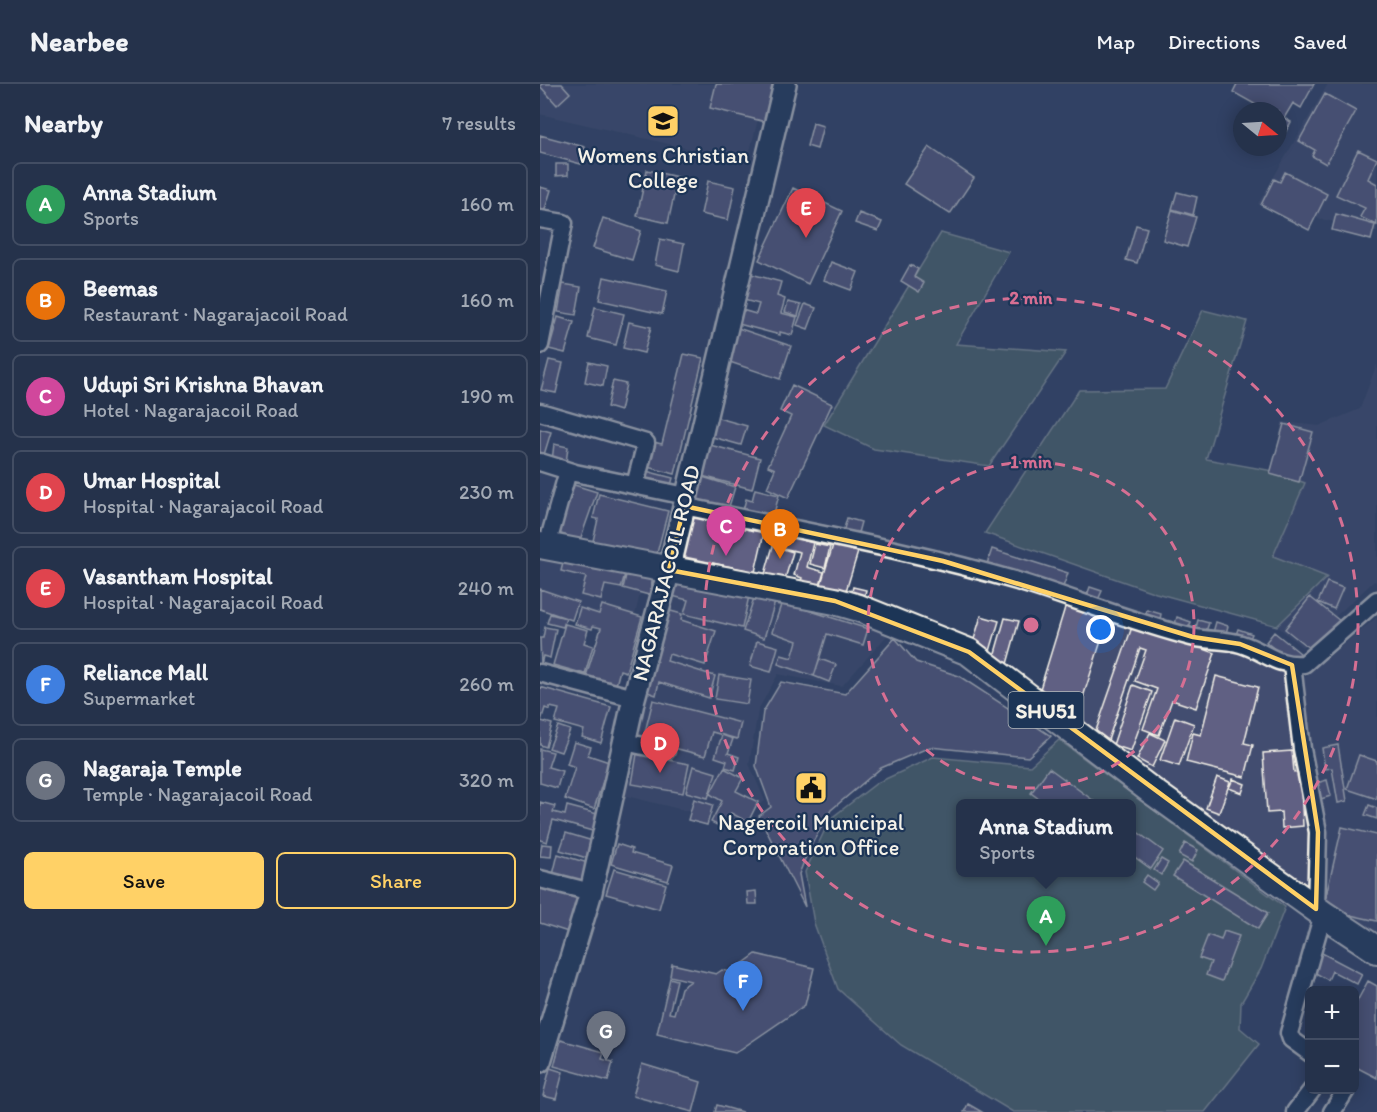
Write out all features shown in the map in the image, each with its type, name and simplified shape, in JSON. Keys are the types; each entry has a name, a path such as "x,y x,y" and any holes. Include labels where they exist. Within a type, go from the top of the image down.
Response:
{"main road":[{"name":"SHU51","path":"544,545 835,601 859,608 969,652 1149,789 1320,912 1377,950"}],"street":[{"name":"NAGARAJACOIL ROAD","path":"540,1061 591,892 634,698 669,570 785,84"},
{"path":"540,219 564,223 540,345"},
{"path":"540,412 646,442 635,485"},
{"path":"540,462 568,471 635,485 685,501 943,561 1193,637 1240,644 1283,664 1304,664 1377,600"},
{"path":"544,545 568,471"},
{"path":"1292,665 1302,748 1318,832 1320,912 1289,1033 1291,1039 1305,1049"},
{"path":"540,673 634,698"},
{"path":"625,742 666,751"},
{"path":"540,879 591,892"},
{"path":"1295,1112 1308,1094"},
{"path":"1332,1112 1343,1094"}],"highlighted area":[{"path":"684,506 943,561 1193,637 1240,644 1292,665 1318,832 1316,909 969,652 835,601 669,570"}],"shaded area":[{"name":"Womens Christian College","path":"540,84 767,84 747,162 540,114"},
{"path":"1328,84 1377,84 1377,232 1258,204"},
{"path":"1377,364 1377,582 1374,581 1302,647 1277,626 1327,577 1273,556 1305,484 1273,471 1282,422 1319,426 1360,409"},
{"path":"540,552 645,572 633,623 540,605"},
{"path":"675,580 781,599 890,632 842,686 778,674 758,710 749,764 765,801 732,822 623,795"},
{"path":"1109,616 1235,652 1300,681 1377,617 1377,940 1076,719"}],"green space":[{"path":"941,233 1009,252 956,344 1066,352 989,466 874,449 824,425"},
{"path":"1203,310 1247,321 1206,459 1273,471 1305,483 1273,556 1327,577 1277,626 1156,593 985,533 1079,390 1165,389"},
{"path":"1059,740 1285,907 1261,969 1241,1003 1240,1028 1259,1044 1205,1112 1013,1112 901,1045 838,989 814,923 805,872 830,819 877,783 933,757 1030,766"}],"building":[{"path":"542,84 562,84 570,93 557,105 540,86"},
{"path":"716,84 776,84 766,122 710,108"},
{"path":"1237,84 1314,84 1301,108 1293,103 1287,113 1287,102 1251,102 1233,92"},
{"path":"1325,94 1356,111 1326,164 1312,156 1315,150 1299,141"},
{"path":"813,123 823,126 817,149 807,146"},
{"path":"540,135 585,147 581,164 540,153"},
{"path":"929,147 974,178 950,214 904,184"},
{"path":"1358,150 1377,159 1368,179 1377,184 1377,225 1360,217 1365,208 1336,195"},
{"path":"556,164 568,164 568,175 556,176"},
{"path":"647,170 678,177 668,223 637,216"},
{"path":"1285,172 1327,194 1309,230 1261,205 1274,179 1280,182"},
{"path":"708,181 735,187 728,220 701,214"},
{"path":"540,187 551,190 541,222 540,221"},
{"path":"793,188 842,211 808,284 759,260"},
{"path":"1177,192 1197,197 1193,215 1172,209"},
{"path":"1172,210 1196,217 1187,247 1163,240"},
{"path":"859,213 882,222 878,231 855,223"},
{"path":"1336,214 1375,225 1371,240 1332,230"},
{"path":"603,218 641,231 632,260 593,248"},
{"path":"1136,225 1147,228 1137,263 1126,260"},
{"path":"660,239 684,244 679,271 655,265"},
{"path":"831,262 858,272 851,290 824,280"},
{"path":"910,265 918,269 914,277 924,283 919,292 901,281"},
{"path":"751,274 781,282 777,296 785,299 781,313 797,317 792,335 780,332 780,335 731,322 735,308 756,314 759,304 744,300"},
{"path":"604,277 667,291 662,314 599,300"},
{"path":"563,284 581,287 576,315 558,312"},
{"path":"788,302 801,305 798,316 785,312"},
{"path":"805,304 816,308 808,329 797,325"},
{"path":"595,307 624,314 616,345 588,338"},
{"path":"558,317 574,322 565,353 549,349"},
{"path":"629,322 651,327 644,353 623,348"},
{"path":"732,326 791,346 780,379 721,359"},
{"path":"684,354 703,358 675,474 643,466 649,441 662,444"},
{"path":"549,360 563,363 556,393 541,390"},
{"path":"589,362 607,366 603,386 585,382"},
{"path":"613,381 626,384 620,411 607,407"},
{"path":"792,385 832,404 788,498 767,488 775,469 768,466 791,416 780,411"},
{"path":"711,416 747,426 741,445 705,435"},
{"path":"1284,424 1313,432 1299,482 1270,474"},
{"path":"540,429 551,432 543,458 540,457"},
{"path":"554,444 568,447 566,463 552,461"},
{"path":"706,444 760,458 752,489 698,475"},
{"path":"642,470 673,478 669,492 639,484"},
{"path":"696,475 735,487 728,510 689,498"},
{"path":"571,484 597,492 580,540 555,532"},
{"path":"755,489 779,495 772,521 742,514 746,499 752,501"},
{"path":"599,494 668,511 656,557 593,541 598,519 593,518"},
{"path":"689,516 764,533 755,572 680,556"},
{"path":"847,518 861,522 856,540 842,536"},
{"path":"778,533 813,543 807,567 824,572 819,589 800,584 802,578 794,575 800,552 775,546"},
{"path":"815,544 830,547 825,568 810,564"},
{"path":"833,545 858,552 845,594 820,587"},
{"path":"773,546 793,552 785,579 765,574"},
{"path":"992,549 1068,573 1063,587 987,564"},
{"path":"564,559 625,574 621,588 605,585 601,600 581,595 586,577 561,571"},
{"path":"627,571 653,578 649,595 623,588"},
{"path":"672,578 749,596 742,628 684,614 688,600 668,595"},
{"path":"1327,582 1343,588 1334,609 1318,602"},
{"path":"853,587 866,590 864,598 851,595"},
{"path":"1090,587 1102,591 1097,602 1086,598"},
{"path":"540,589 578,602 572,620 540,609"},
{"path":"755,595 775,602 764,638 743,631"},
{"path":"1310,597 1340,621 1315,653 1285,629"},
{"path":"1067,601 1109,616 1076,719 1040,689"},
{"path":"782,602 868,629 863,645 827,634 814,676 778,664 781,655 792,658 797,641 772,632"},
{"path":"602,605 642,617 626,672 620,670 616,685 586,676 601,628 593,626 592,629 575,624 580,608 599,614"},
{"path":"667,610 682,614 681,620 716,631 705,665 669,654 667,661 715,676 709,698 659,682 656,695 642,690"},
{"path":"1147,610 1161,614 1159,624 1144,620"},
{"path":"550,614 566,618 563,627 547,623"},
{"path":"981,616 999,621 990,651 972,646"},
{"path":"1177,617 1191,622 1188,632 1174,628"},
{"path":"1005,618 1019,621 1007,664 993,660"},
{"path":"1198,620 1209,623 1205,634 1195,631"},
{"path":"1216,622 1228,626 1224,640 1212,636"},
{"path":"565,624 588,630 584,643 593,646 585,674 553,665"},
{"path":"1133,624 1215,653 1196,708 1172,700 1159,735 1143,729 1157,689 1135,681 1146,650 1140,648 1107,743 1093,739"},
{"path":"545,627 556,629 550,658 543,656 541,665 540,638 543,638"},
{"path":"1238,629 1252,634 1247,645 1234,640"},
{"path":"1274,632 1300,653 1292,663 1266,642"},
{"name":"Nagercoil Municipal Corporation Office","path":"895,638 916,662 959,676 1051,736 1028,757 930,747 881,768 831,810 809,849 799,874 805,907 759,816 771,807 756,766 763,712 781,682 845,694"},
{"path":"757,641 778,647 771,672 750,666"},
{"path":"820,659 836,665 829,682 814,676"},
{"path":"719,675 751,680 747,704 715,699"},
{"path":"1216,676 1258,687 1244,743 1253,745 1245,777 1186,762 1193,733 1201,735"},
{"path":"1133,685 1152,692 1131,751 1113,745"},
{"path":"540,687 611,707 601,743 582,737 584,730 555,722 559,709 550,707 550,710 545,708 541,721 552,724 546,747 540,745"},
{"path":"653,700 741,723 737,739 712,732 705,756 643,740"},
{"path":"1175,717 1194,724 1179,766 1160,760"},
{"path":"558,726 570,730 561,752 549,748"},
{"path":"1150,733 1165,740 1152,767 1137,759"},
{"path":"722,735 733,739 728,753 739,757 735,770 725,767 727,761 715,757"},
{"path":"574,742 591,747 588,755 609,762 594,809 565,799 575,767 567,764"},
{"path":"1338,745 1347,801 1338,803 1332,768 1325,769 1322,748"},
{"path":"540,749 553,752 548,767 562,771 557,788 540,783"},
{"path":"1292,751 1294,772 1300,771 1303,826 1282,828 1281,812 1267,813 1263,753"},
{"path":"637,754 689,764 683,793 632,784"},
{"path":"1359,755 1377,761 1377,799 1347,789"},
{"path":"693,766 716,773 708,798 686,792"},
{"path":"724,768 743,778 736,791 758,802 748,822 731,813 723,828 711,822 722,801 710,794"},
{"path":"1049,768 1091,799 1039,799 1031,793"},
{"path":"1217,777 1230,782 1219,813 1206,808"},
{"path":"1233,779 1245,784 1242,793 1229,788"},
{"path":"1327,780 1331,796 1317,800 1313,784"},
{"path":"694,799 713,805 707,825 688,820"},
{"path":"540,802 555,806 553,812 565,815 567,806 601,815 596,832 553,820 547,842 540,840"},
{"path":"1369,805 1377,808 1377,819 1365,815"},
{"path":"1342,827 1377,835 1377,921 1323,909"},
{"path":"1136,831 1163,851 1151,869 1136,858"},
{"path":"566,833 596,842 590,859 560,850"},
{"path":"1185,843 1198,850 1192,862 1179,855"},
{"path":"542,844 552,845 551,857 540,856"},
{"path":"617,844 632,849 631,853 673,865 668,881 611,864"},
{"path":"558,854 588,863 581,887 552,879"},
{"path":"1161,859 1168,863 1161,875 1154,870"},
{"path":"1183,861 1268,913 1258,929 1173,876"},
{"path":"614,869 666,884 659,909 606,894"},
{"path":"1147,875 1158,883 1153,890 1142,882"},
{"path":"543,880 579,896 568,932 540,923 540,891"},
{"path":"756,891 757,904 748,904 747,892"},
{"path":"1224,931 1239,936 1222,981 1206,975 1211,962 1199,958 1208,935 1221,940"},
{"path":"1320,952 1362,974 1357,984 1332,971 1328,980 1310,970"},
{"path":"756,954 814,968 805,1005 735,1053 657,1034 670,978 677,980 669,1013 674,1014 681,988 691,981 670,976 672,964 716,974 722,970 739,974 741,965"},
{"path":"1368,981 1377,986 1377,1078 1359,1069 1359,998"},
{"path":"561,1040 604,1052 602,1059 613,1062 608,1081 554,1066"},
{"path":"642,1064 701,1082 693,1112 633,1096"},
{"path":"550,1068 563,1072 556,1099 543,1096"},
{"path":"968,1104 982,1112 964,1112"},
{"path":"717,1105 742,1112 715,1112"}],"place":[{"name":"Womens Christian College","path":"663,121"},
{"name":"Vasantham Hospital","path":"806,238"},
{"name":"Udupi Sri Krishna Bhavan","path":"726,556"},
{"name":"Beemas","path":"780,559"},
{"name":"Umar Hospital","path":"660,773"},
{"name":"Nagercoil Municipal Corporation Office","path":"811,788"},
{"name":"Anna Stadium","path":"1046,946"},
{"name":"Reliance Mall","path":"743,1011"},
{"name":"Nagaraja Temple","path":"606,1061"}]}
